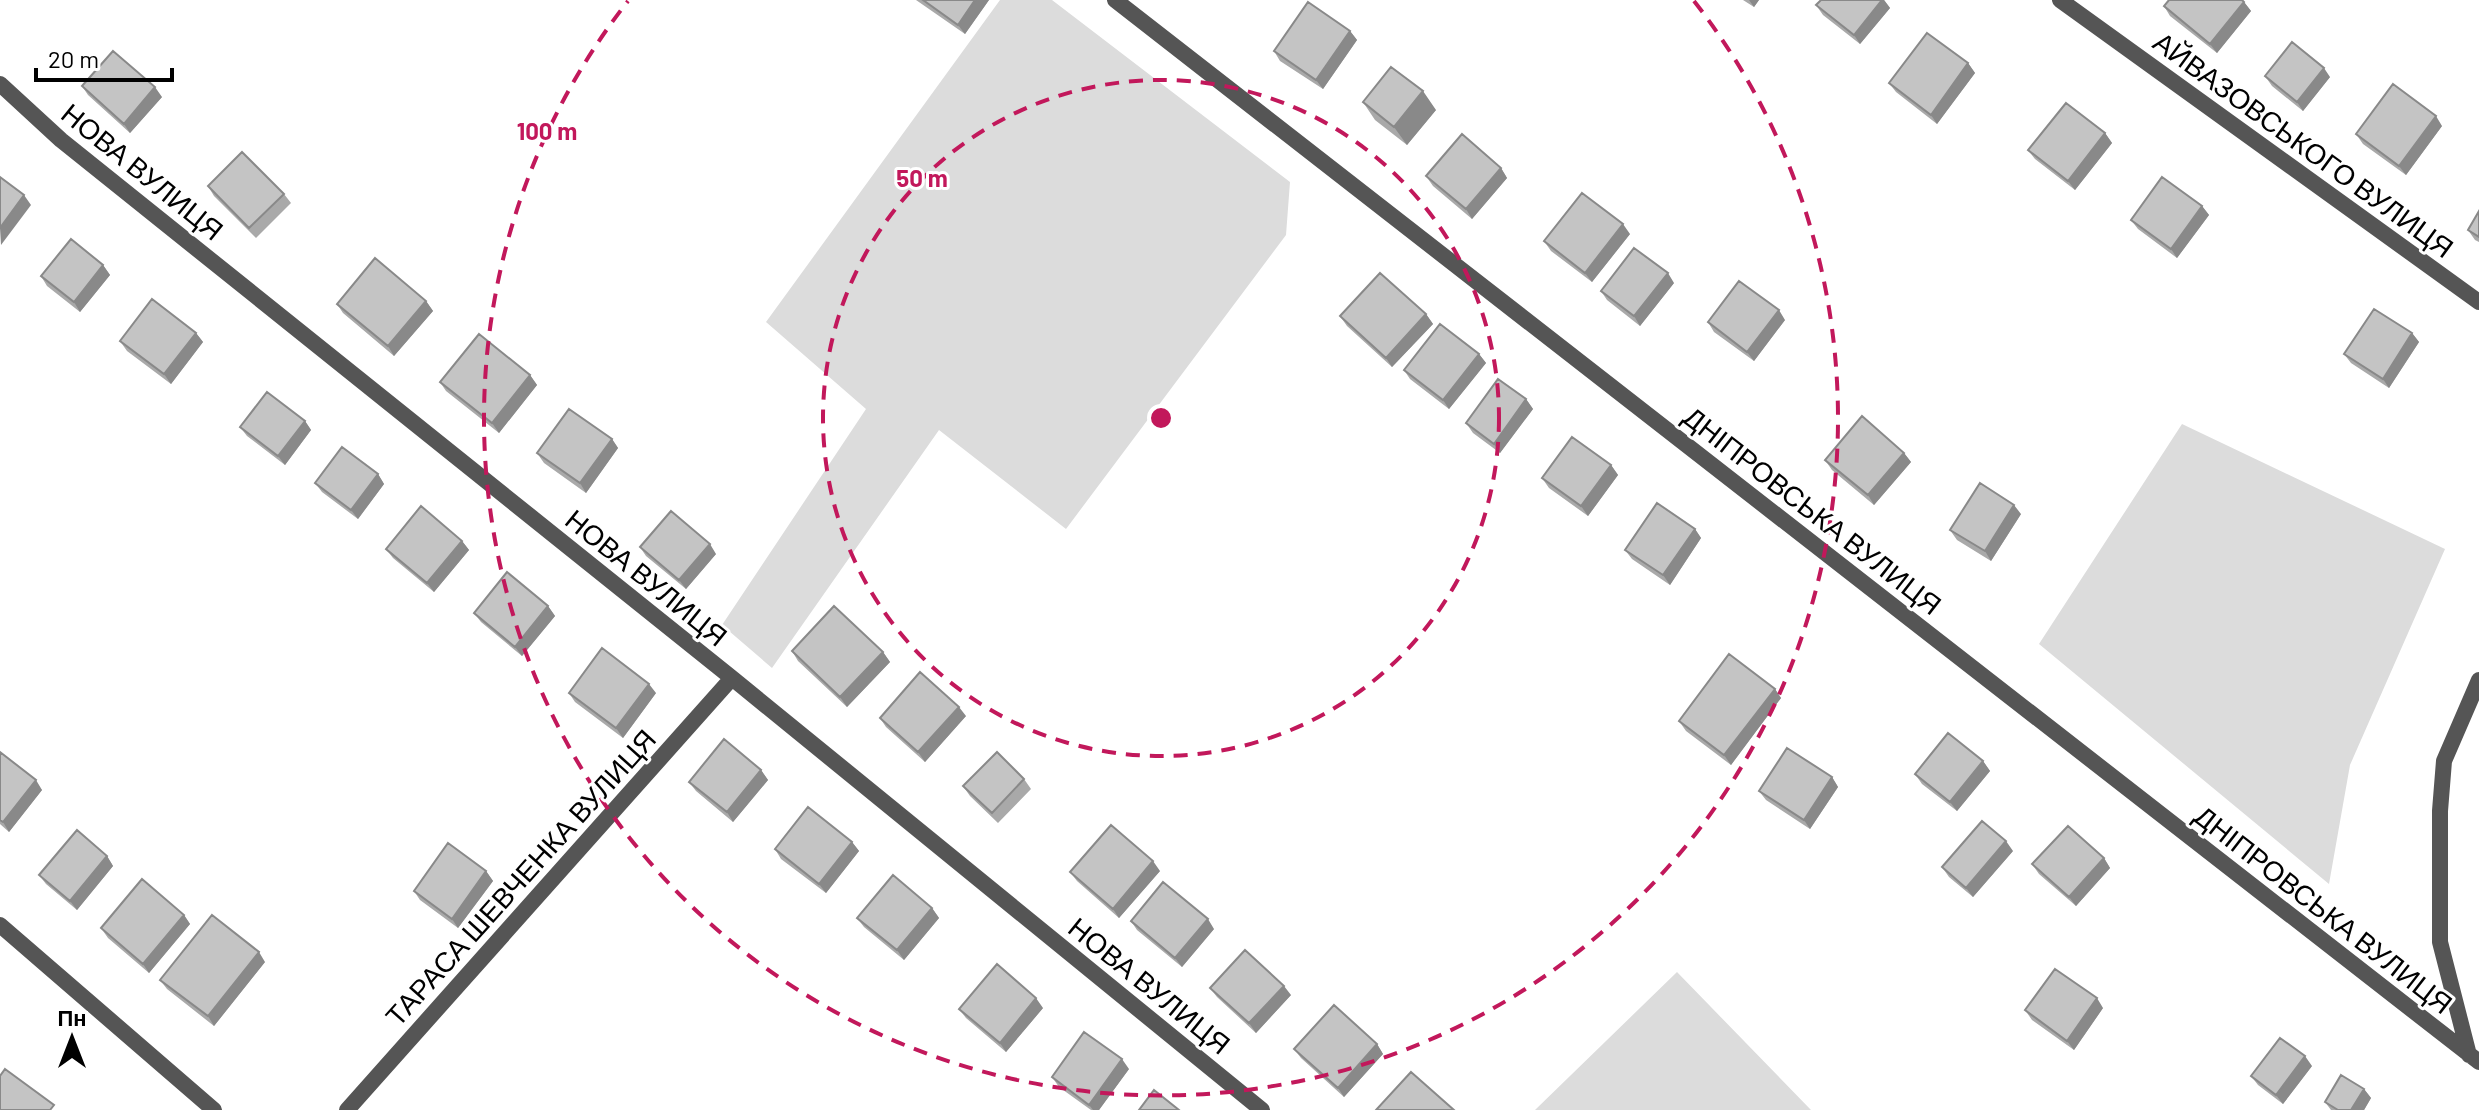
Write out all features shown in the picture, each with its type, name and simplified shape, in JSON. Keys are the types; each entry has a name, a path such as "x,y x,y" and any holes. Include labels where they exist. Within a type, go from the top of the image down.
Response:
{"street":[{"name":"ДНІПРОВСЬКА ВУЛИЦЯ","path":"1115,0 2474,1059"},
{"name":"АЙВАЗОВСЬКОГО ВУЛИЦЯ","path":"2060,0 2479,302"},
{"name":"НОВА ВУЛИЦЯ","path":"0,84 61,140 732,678 1262,1110"},
{"name":"ТАРАСА ШЕВЧЕНКА ВУЛИЦЯ","path":"347,1110 732,678"},
{"path":"2474,1059 2440,942 2440,811 2444,761 2479,680"},
{"path":"0,925 214,1110"}],"shaded area":[{"path":"1000,0 1052,0 1290,182 1286,235 1066,529 939,430 772,668 722,625 866,409 766,322"},
{"path":"2182,424 2445,549 2350,765 2329,884 2039,644"},
{"path":"1677,972 1811,1110 1535,1110"}],"building":[{"path":"923,0 975,0 958,25"},
{"path":"1821,0 1882,0 1854,35 1816,5"},
{"path":"2169,0 2244,2 2210,44 2164,6"},
{"path":"1308,2 1350,31 1316,80 1274,51"},
{"path":"1927,33 1968,63 1931,115 1889,83"},
{"path":"2292,42 2324,68 2297,102 2265,76"},
{"path":"113,51 155,87 124,124 82,86"},
{"path":"1391,67 1423,91 1394,127 1363,102"},
{"path":"2393,84 2436,116 2399,166 2356,134"},
{"path":"2066,103 2105,133 2068,181 2028,150"},
{"path":"1462,134 1501,168 1466,209 1426,176"},
{"path":"242,152 284,194 249,228 208,186"},
{"path":"0,177 24,195 0,228"},
{"path":"2162,177 2202,206 2171,249 2131,220"},
{"path":"1582,193 1623,224 1585,273 1544,241"},
{"path":"2479,211 2479,237 2468,230"},
{"path":"71,239 103,265 74,302 41,276"},
{"path":"1634,248 1668,273 1634,316 1601,291"},
{"path":"375,258 426,301 388,346 337,304"},
{"path":"1380,273 1426,314 1386,358 1340,316"},
{"path":"1739,281 1779,310 1747,352 1708,322"},
{"path":"152,299 196,333 164,374 120,341"},
{"path":"2374,309 2412,333 2383,379 2344,354"},
{"path":"1440,324 1479,354 1443,400 1404,370"},
{"path":"479,334 530,375 492,423 440,382"},
{"path":"1498,379 1526,399 1494,444 1466,423"},
{"path":"267,392 305,421 278,456 240,427"},
{"path":"569,409 612,439 580,483 537,453"},
{"path":"1862,416 1904,453 1868,495 1825,460"},
{"path":"1572,437 1611,465 1581,506 1542,478"},
{"path":"342,447 378,474 351,510 315,483"},
{"path":"1980,483 2014,505 1985,551 1950,530"},
{"path":"1657,503 1695,529 1663,575 1625,550"},
{"path":"421,506 462,541 427,583 386,549"},
{"path":"671,511 710,544 679,580 640,547"},
{"path":"507,572 548,606 515,647 474,613"},
{"path":"834,606 883,652 840,697 792,651"},
{"path":"602,648 649,684 616,728 569,693"},
{"path":"1729,654 1775,689 1724,755 1679,721"},
{"path":"920,672 959,707 918,752 880,718"},
{"path":"1948,733 1983,761 1950,802 1915,774"},
{"path":"724,739 761,770 727,812 689,782"},
{"path":"1787,748 1832,777 1804,820 1759,791"},
{"path":"0,752 36,780 3,822 0,820"},
{"path":"997,752 1024,779 992,813 963,786"},
{"path":"808,807 852,842 819,884 775,849"},
{"path":"1982,821 2006,841 1966,888 1942,867"},
{"path":"1111,825 1153,861 1113,909 1070,872"},
{"path":"2068,826 2104,858 2069,897 2032,864"},
{"path":"77,830 107,856 70,901 39,875"},
{"path":"448,843 486,871 452,919 414,891"},
{"path":"893,875 932,908 897,950 857,918"},
{"path":"142,879 184,915 143,964 101,928"},
{"path":"1163,882 1208,919 1175,958 1131,921"},
{"path":"212,915 259,952 208,1016 160,980"},
{"path":"1245,950 1284,986 1249,1023 1210,988"},
{"path":"997,964 1036,998 1000,1043 959,1009"},
{"path":"2055,969 2097,998 2067,1041 2025,1010"},
{"path":"1334,1005 1377,1044 1338,1088 1294,1049"},
{"path":"1084,1032 1122,1059 1089,1105 1052,1077"},
{"path":"2280,1038 2305,1056 2276,1095 2251,1076"},
{"path":"5,1069 54,1105 50,1110 0,1110 0,1076"},
{"path":"1411,1072 1454,1110 1376,1110"},
{"path":"2341,1075 2364,1089 2351,1110 2338,1110 2325,1102"},
{"path":"1154,1090 1179,1110 1139,1110"}]}
